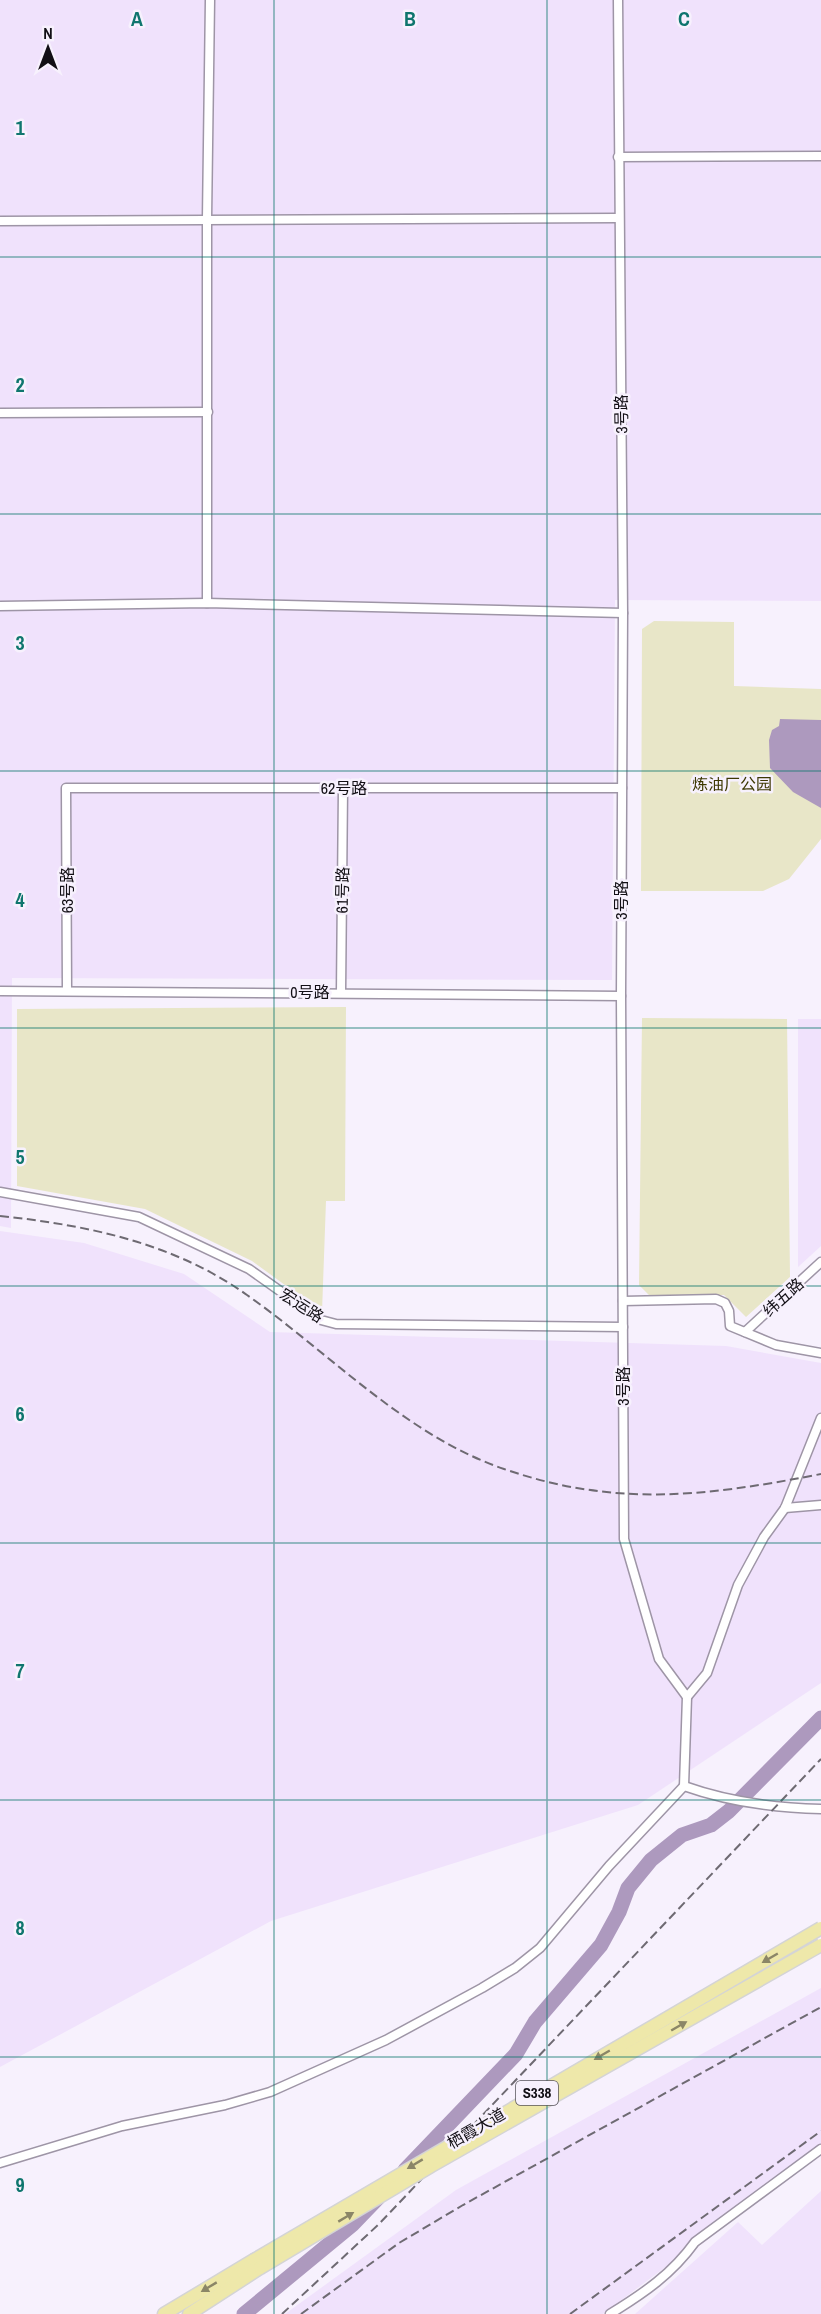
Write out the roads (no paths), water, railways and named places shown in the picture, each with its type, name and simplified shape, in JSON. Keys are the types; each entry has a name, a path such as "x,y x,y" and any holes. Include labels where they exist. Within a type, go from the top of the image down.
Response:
{"main road":[{"name":"栖霞大道","path":"189,2314 257,2264 821,1928"},
{"name":"栖霞大道","path":"164,2314 257,2264 821,1946"}],"street":[{"path":"207,603 207,218 210,0"},
{"name":"3号路","path":"618,0 623,613 621,996 624,1539 659,1659 687,1697"},
{"path":"618,157 821,156"},
{"path":"0,221 207,218 618,218"},
{"path":"0,413 208,412"},
{"path":"0,606 207,603 623,613"},
{"name":"62号路","path":"66,788 622,788"},
{"name":"63号路","path":"66,788 67,991"},
{"name":"61号路","path":"341,992 343,788"},
{"name":"0号路","path":"0,991 621,996"},
{"name":"宏运路","path":"0,1192 138,1217 249,1269 321,1320 336,1324 623,1327"},
{"name":"纬五路","path":"744,1332 821,1262"},
{"path":"623,1301 716,1299 724,1302 729,1311 730,1326 776,1346 821,1353"},
{"path":"0,2163 122,2126 225,2105 270,2092 386,2040 482,1988 515,1968 540,1948 609,1866 684,1786 687,1697 707,1673 738,1585 764,1537 785,1508 821,1418"},
{"path":"785,1508 821,1505"},
{"path":"684,1786 772,1808 821,1809"},
{"path":"610,2314 659,2283 680,2263 695,2242 821,2149"}],"waterway":[{"path":"405,2170 516,2054 535,2022 601,1945 619,1912 628,1888 651,1860 682,1835 711,1825 729,1811 821,1718"},
{"path":"244,2314 352,2225 378,2198"}],"railway":[{"path":"0,1216 97,1231 129,1239 190,1262 247,1295 401,1415 468,1454 504,1469 545,1481 624,1494 700,1492 821,1474"},
{"path":"282,2314 379,2224 821,1759"},
{"path":"301,2314 399,2243 463,2205 821,2007"},
{"path":"570,2314 821,2131"}],"park label":[{"name":"炼油厂公园","path":"732,784"}]}
